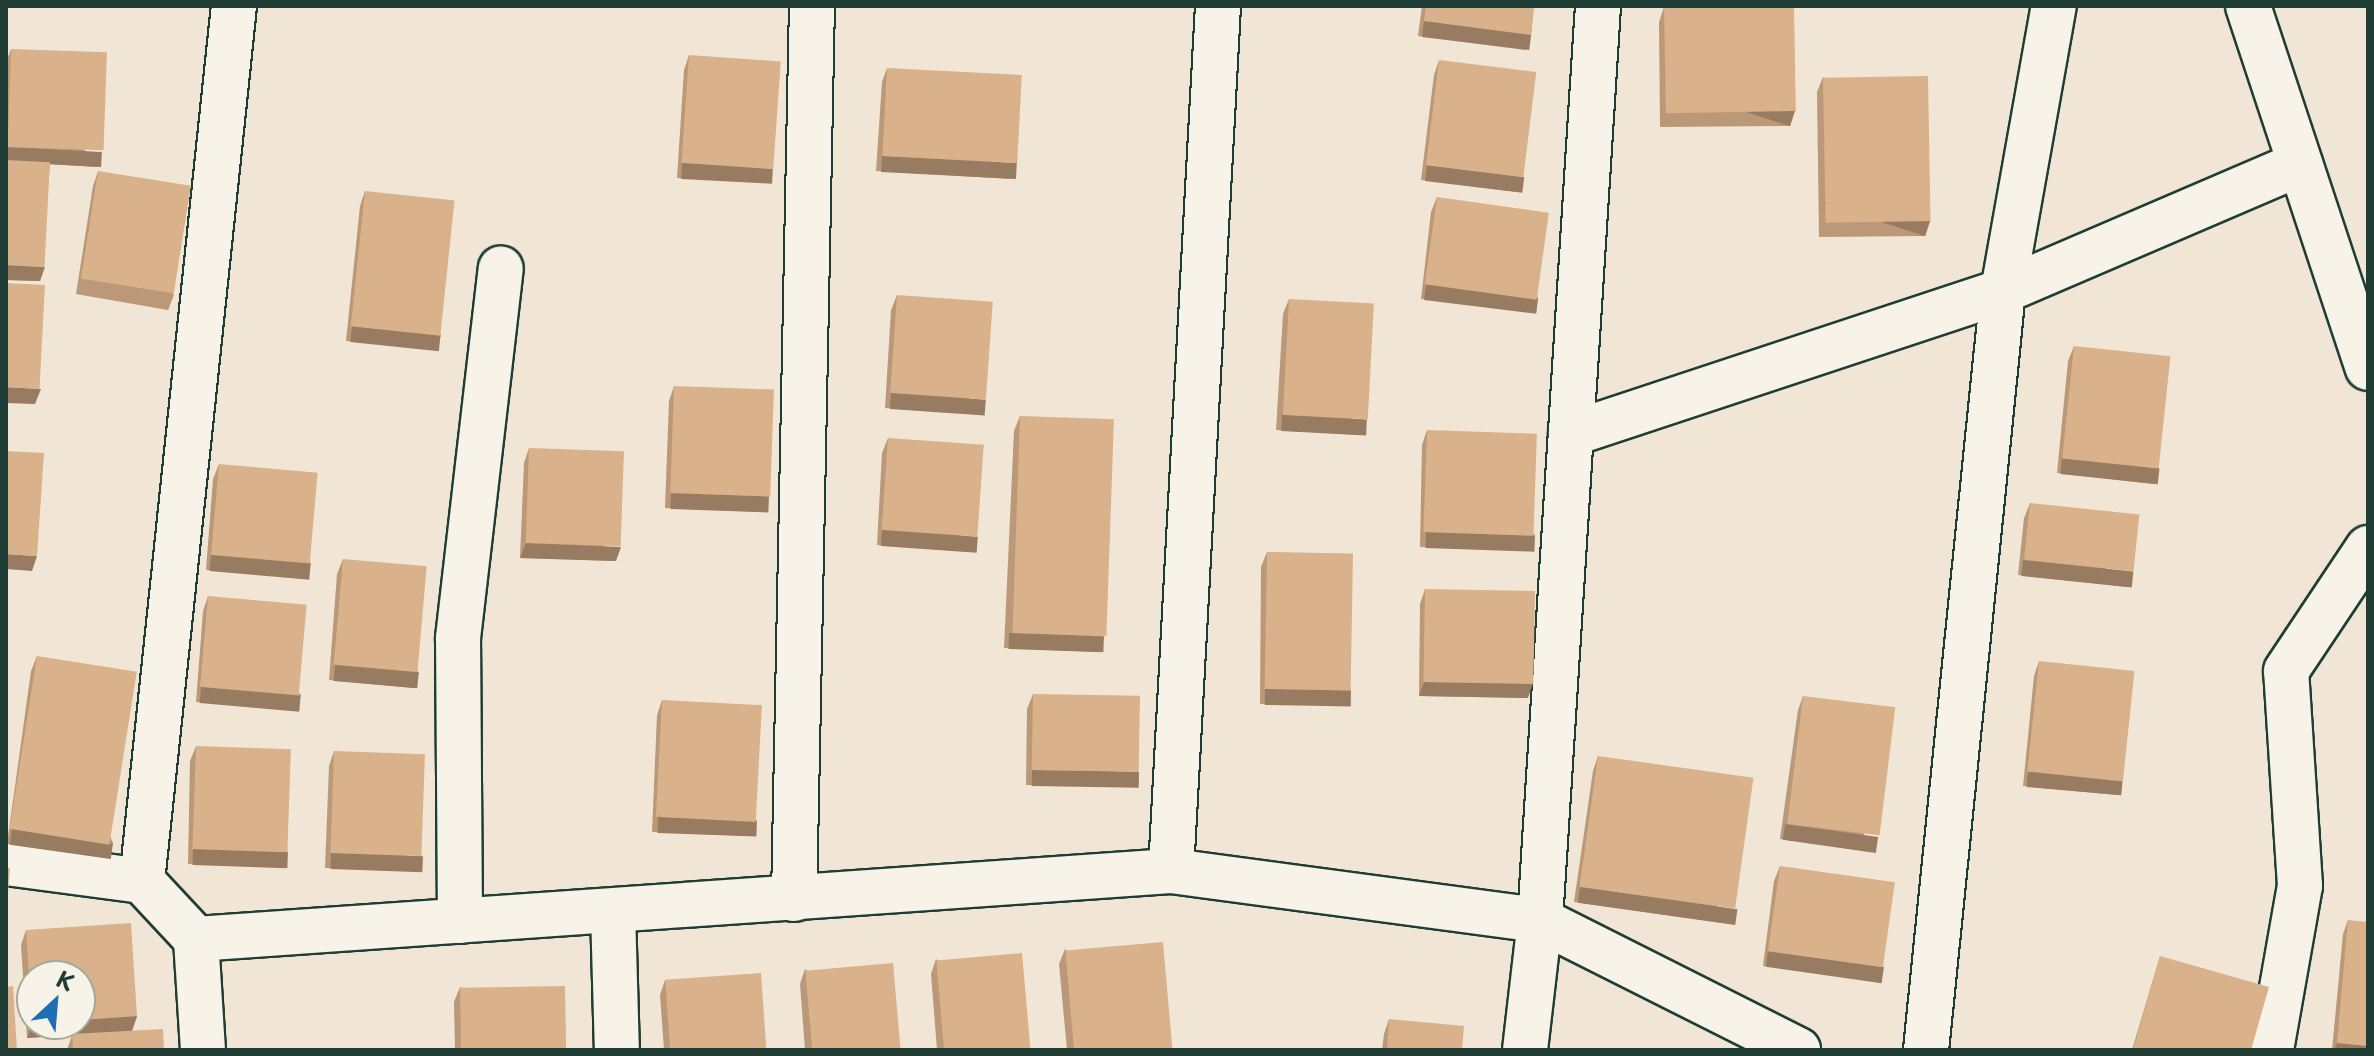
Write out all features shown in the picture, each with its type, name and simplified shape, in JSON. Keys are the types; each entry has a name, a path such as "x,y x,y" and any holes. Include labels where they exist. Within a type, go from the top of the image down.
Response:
{"street":[{"path":"142,881 234,6"},
{"path":"794,899 812,6"},
{"path":"1171,871 1218,6"},
{"path":"1525,1050 1540,920 1598,6"},
{"path":"1926,1050 2003,291 2054,6"},
{"path":"2248,6 2368,368"},
{"path":"1571,434 2003,291 2300,164"},
{"path":"460,921 458,638 501,268"},
{"path":"2271,1050 2300,886 2286,671 2368,548"},
{"path":"6,863 142,881 196,939 203,1050"},
{"path":"196,939 1171,871 1540,920 1798,1050"},
{"path":"613,911 617,1050"}],"building":[{"path":"1426,6 1534,6 1531,35 1424,21"},
{"path":"1794,6 1796,111 1666,113 1664,8"},
{"path":"11,49 107,52 104,150 8,147"},
{"path":"689,55 781,61 773,169 681,163"},
{"path":"1439,60 1536,72 1523,177 1426,165"},
{"path":"887,68 1022,75 1017,163 882,156"},
{"path":"1928,76 1931,221 1826,223 1823,78"},
{"path":"6,160 50,162 44,267 6,265"},
{"path":"98,171 191,186 174,293 81,279"},
{"path":"365,191 455,200 440,336 351,326"},
{"path":"1437,197 1549,213 1537,300 1425,284"},
{"path":"6,283 45,285 40,389 6,387"},
{"path":"897,295 993,302 986,399 890,393"},
{"path":"1289,299 1374,303 1368,419 1283,415"},
{"path":"2074,346 2170,356 2159,469 2062,458"},
{"path":"674,386 774,389 770,496 670,493"},
{"path":"1020,416 1114,419 1106,636 1012,633"},
{"path":"1427,430 1537,434 1533,536 1423,532"},
{"path":"888,438 984,445 977,536 882,530"},
{"path":"529,448 624,451 621,546 526,543"},
{"path":"6,451 44,453 37,556 6,554"},
{"path":"219,464 318,473 310,563 211,555"},
{"path":"2030,503 2139,514 2133,571 2024,560"},
{"path":"1267,552 1353,554 1351,690 1265,689"},
{"path":"343,559 427,566 417,672 334,665"},
{"path":"1425,589 1535,591 1533,684 1423,682"},
{"path":"208,596 307,605 299,695 200,687"},
{"path":"37,656 137,672 109,845 10,829"},
{"path":"2039,661 2134,671 2123,781 2027,771"},
{"path":"1033,694 1140,696 1139,772 1032,770"},
{"path":"1803,696 1895,707 1880,835 1787,824"},
{"path":"662,700 762,705 756,822 656,817"},
{"path":"196,746 291,749 287,852 192,849"},
{"path":"334,751 425,754 421,856 330,853"},
{"path":"1598,756 1753,778 1735,909 1580,887"},
{"path":"1780,866 1895,882 1883,967 1768,951"},
{"path":"6,868 10,868 6,919"},
{"path":"2348,920 2368,922 2368,1046 2337,1043"},
{"path":"131,923 137,1016 96,1019 96,960 28,960 26,930"},
{"path":"1163,942 1172,1050 1074,1050 1065,951"},
{"path":"1022,953 1030,1050 944,1050 936,960"},
{"path":"2160,956 2269,987 2251,1050 2133,1050"},
{"path":"893,963 901,1050 812,1050 805,971"},
{"path":"761,973 766,1050 670,1050 665,980"},
{"path":"13,986 17,1050 6,1050 6,987"},
{"path":"565,986 566,1050 461,1050 460,988"},
{"path":"1389,1019 1464,1026 1462,1050 1387,1050"},
{"path":"163,1029 164,1050 73,1050 72,1040 96,1040 96,1033"}]}
